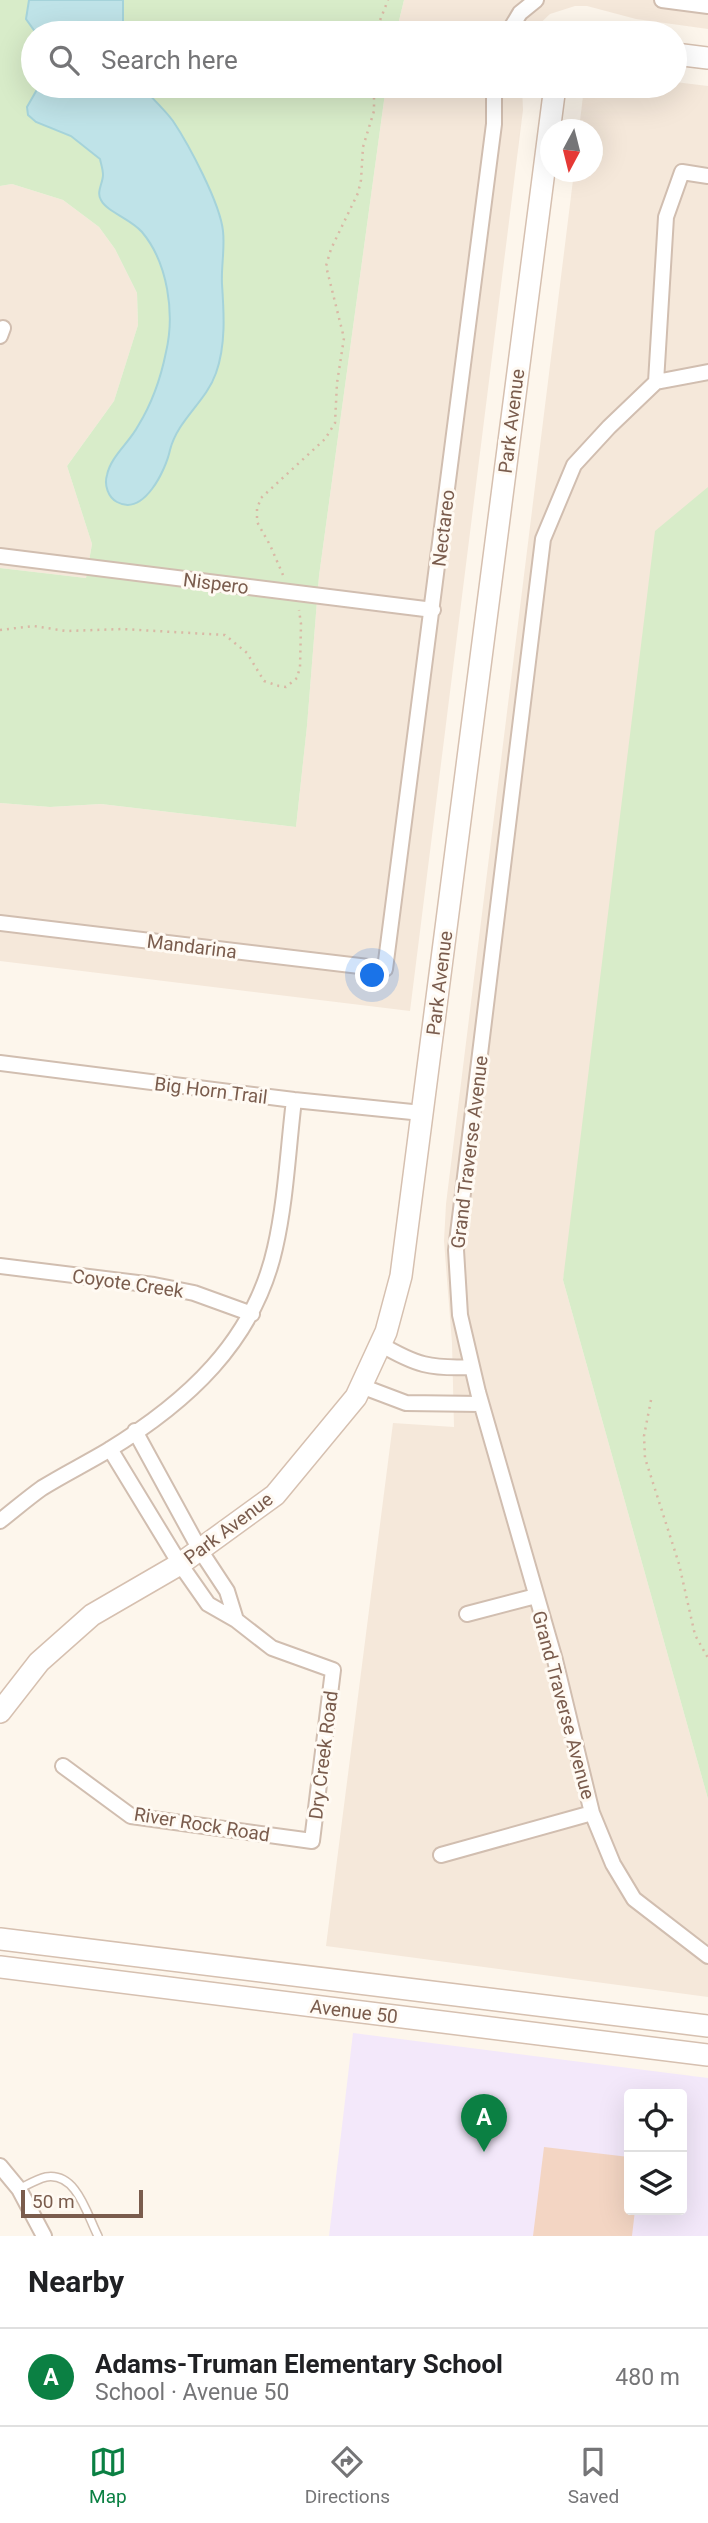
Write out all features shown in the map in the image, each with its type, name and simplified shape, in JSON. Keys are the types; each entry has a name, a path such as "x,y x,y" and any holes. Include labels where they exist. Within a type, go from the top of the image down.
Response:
{"street":[{"path":"515,21 520,13 536,0"},
{"path":"662,0 708,6"},
{"path":"687,55 708,58"},
{"name":"Nectareo","path":"385,970 494,124 494,98"},
{"name":"Park Avenue","path":"0,1712 40,1662 92,1615 180,1564 275,1495 356,1397 380,1343 401,1276 553,98"},
{"path":"708,176 682,172 666,217 656,382 708,372"},
{"name":"Grand Traverse Avenue","path":"656,382 609,427 575,465 543,539 456,1250 460,1315 472,1367 555,1660 592,1813 613,1864 634,1899 708,1956"},
{"name":"Nispero","path":"0,556 433,610"},
{"name":"Mandarina","path":"0,923 385,970"},
{"name":"Big Horn Trail","path":"0,1063 422,1114"},
{"path":"0,1521 41,1489 110,1449 185,1396 226,1353 252,1314 275,1250 294,1100"},
{"name":"Coyote Creek","path":"0,1266 153,1285 194,1293 252,1314"},
{"path":"380,1343 409,1361 444,1368 472,1367"},
{"path":"361,1386 406,1403 481,1404"},
{"path":"135,1431 200,1549 227,1591 236,1620"},
{"path":"110,1449 180,1564 208,1604 236,1620"},
{"path":"467,1614 536,1597"},
{"name":"Dry Creek Road","path":"236,1620 272,1648 333,1670 312,1841"},
{"name":"River Rock Road","path":"64,1766 131,1816 312,1841"},
{"path":"441,1855 592,1813"},
{"name":"Avenue 50","path":"0,1939 708,2026"},
{"name":"Avenue 50","path":"0,1968 708,2055"},
{"path":"0,2166 19,2189 44,2236"}],"lane":[{"path":"19,2189 45,2177 60,2178 71,2185 79,2197 98,2236"}],"path":[{"path":"380,21 388,0"},
{"path":"0,630 34,626 66,631 122,629 225,635 247,653 264,681 286,687 297,678 301,657 298,609 257,522 257,509 261,498 325,439 335,423 337,383 344,338 326,266 331,249 358,193 363,147 374,111 374,98"},
{"path":"652,1400 644,1436 645,1458 679,1564 695,1635 708,1658"}],"shaded area":[{"path":"404,0 708,0 708,29 687,26 687,21 636,19 587,6 575,6 550,14 543,21 399,21"},
{"path":"687,83 708,86 708,487 563,1280 708,1799 708,1997 326,1946 393,1423 454,1427 452,1343 444,1241 446,1204 573,182 603,182 603,119 580,119 583,98 687,98"},
{"path":"384,98 522,98 410,1011 0,961 0,803 50,807 101,804 296,827 319,576"},
{"path":"12,184 63,200 99,227 115,249 137,293 138,325 114,401 67,466 92,544 86,578 0,568 0,186"},
{"path":"353,2033 708,2078 708,2236 329,2236"}],"green space":[{"path":"0,0 404,0 399,21 21,21 21,98 384,98 319,576 296,827 101,804 50,807 0,803 0,568 86,578 92,544 67,466 114,401 138,325 137,293 115,249 99,227 63,200 12,184 0,186"},
{"path":"708,487 708,1799 563,1280 655,531"}],"water":[{"path":"29,0 123,0 123,21 26,19"},
{"path":"32,98 152,98 180,131 203,174 221,219 224,318 223,340 216,373 206,393 179,429 159,479 145,497 136,503 127,505 114,500 106,479 112,462 143,418 164,361 170,322 163,274 151,244 142,232 101,200 99,191 103,175 100,159 71,136 36,122 28,115 27,107"}],"building":[{"path":"544,2147 624,2156 624,2215 634,2215 632,2236 533,2236"}],"place":[{"name":"Adams-Truman Elementary School","path":"484,2152"}]}
